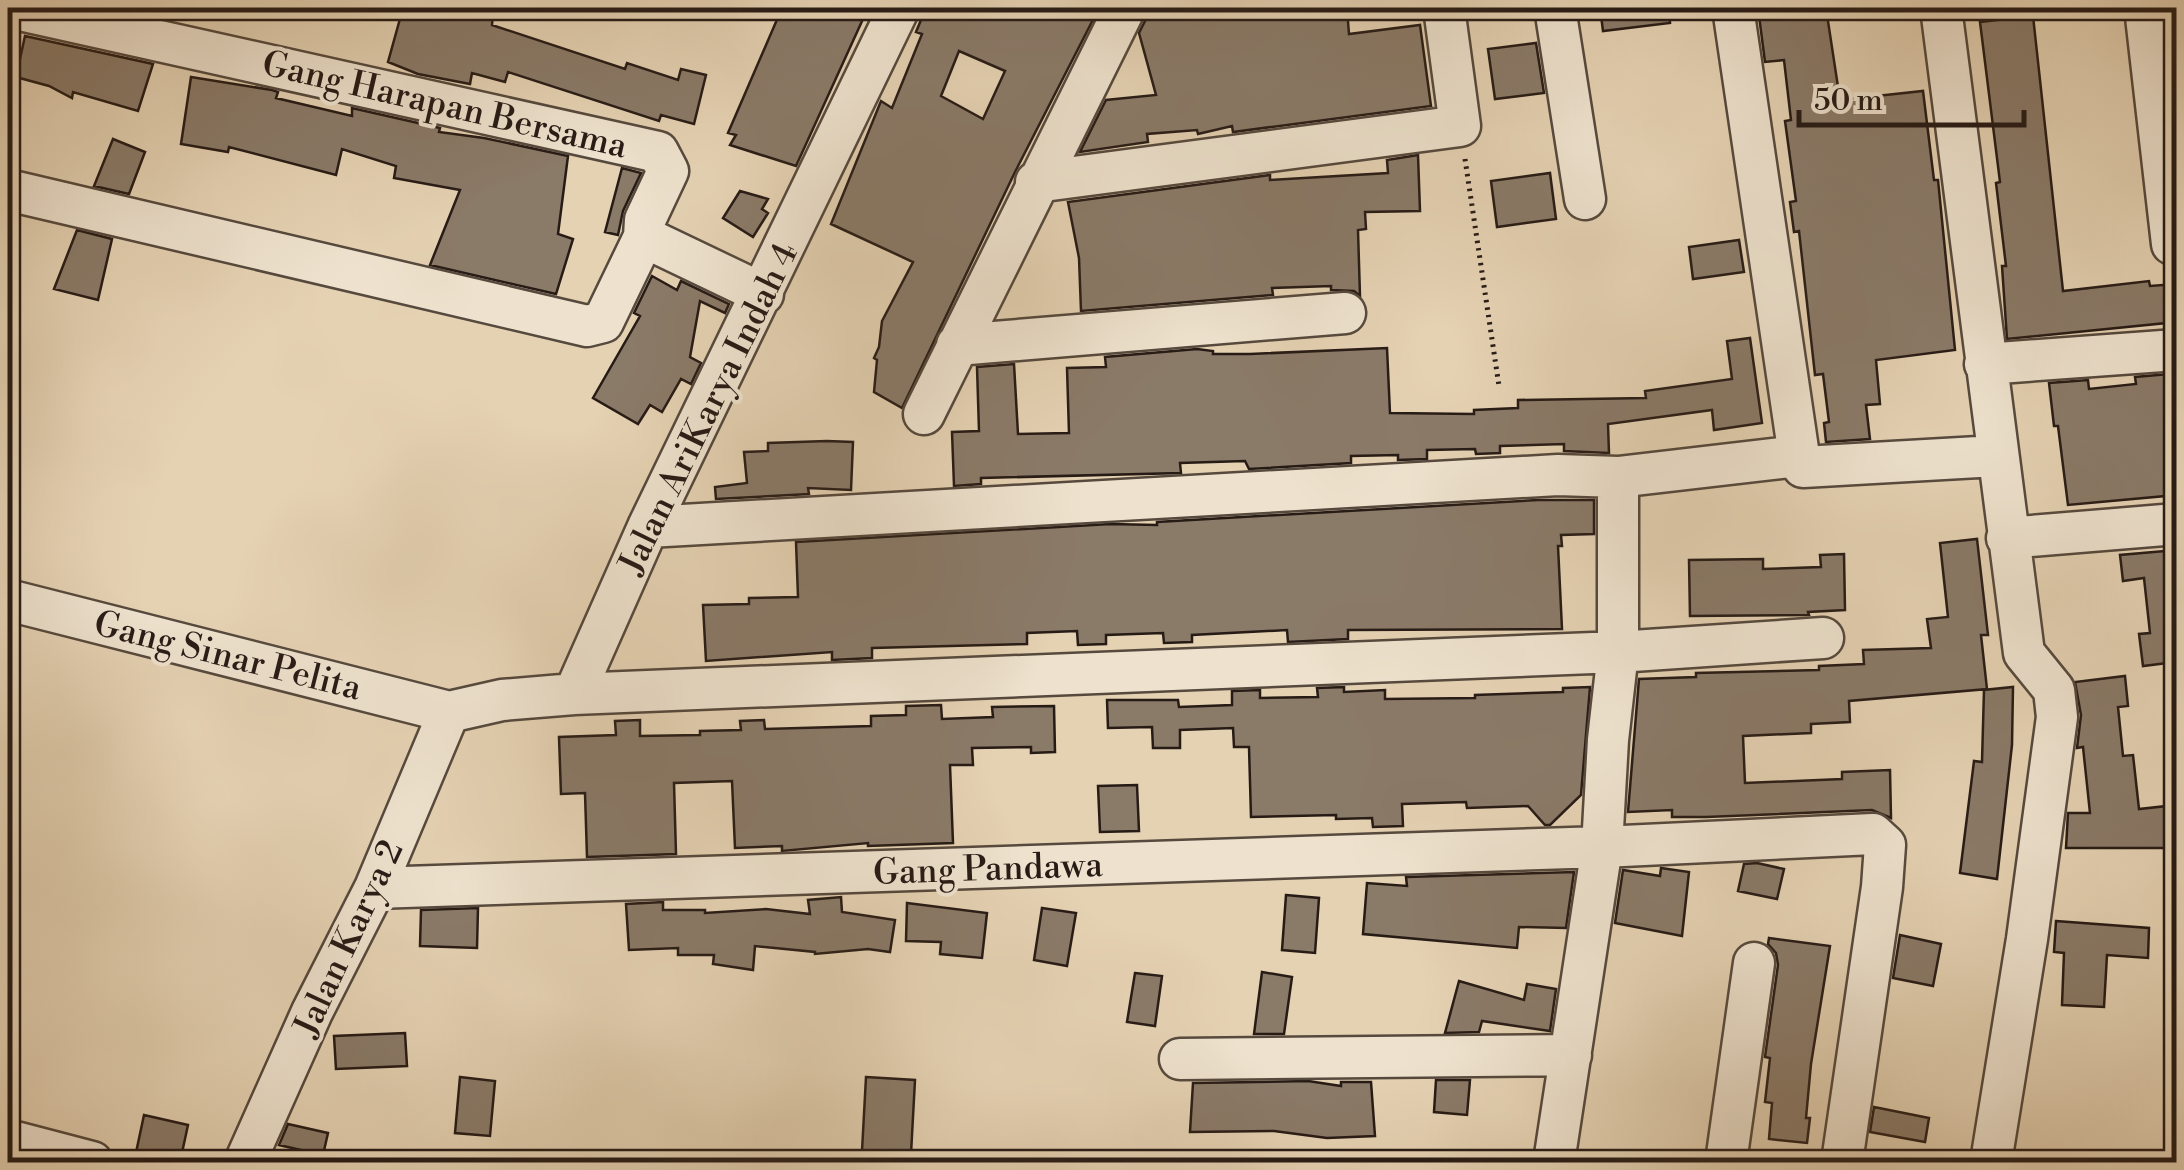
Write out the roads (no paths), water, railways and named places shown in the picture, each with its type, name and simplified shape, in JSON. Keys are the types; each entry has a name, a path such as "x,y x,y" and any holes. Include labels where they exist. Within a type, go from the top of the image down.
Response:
{"street":[{"name":"Gang Harapan Bersama","path":"8,190 586,326 603,322 644,237 644,220 668,171 658,152 11,8"},
{"name":"Jalan AriKarya Indah 4","path":"574,694 648,527 899,8"},
{"path":"924,414 1125,8"},
{"path":"1036,182 1460,126 1444,8"},
{"path":"1556,8 1585,199"},
{"path":"1734,8 1803,468 1996,456"},
{"path":"1940,8 2024,653 2054,690 2057,716 2027,938 1990,1162"},
{"path":"2145,8 2172,244"},
{"path":"644,237 763,294"},
{"path":"957,345 1346,313"},
{"path":"1985,364 2176,350"},
{"path":"648,527 1558,475 1618,478 1799,456"},
{"path":"1554,1162 1602,847 1618,652 1618,478"},
{"path":"2007,538 2176,524"},
{"name":"Gang Sinar Pelita","path":"8,600 449,712"},
{"path":"449,712 490,702 574,694 1618,652 1823,638"},
{"name":"Jalan Karya 2","path":"245,1162 312,1012 374,888 449,712"},
{"name":"Gang Pandawa","path":"374,888 1602,847 1873,834 1886,845 1842,1162"},
{"path":"1726,1162 1754,962"},
{"path":"1180,1059 1570,1055"},
{"path":"8,1140 92,1162"}]}
